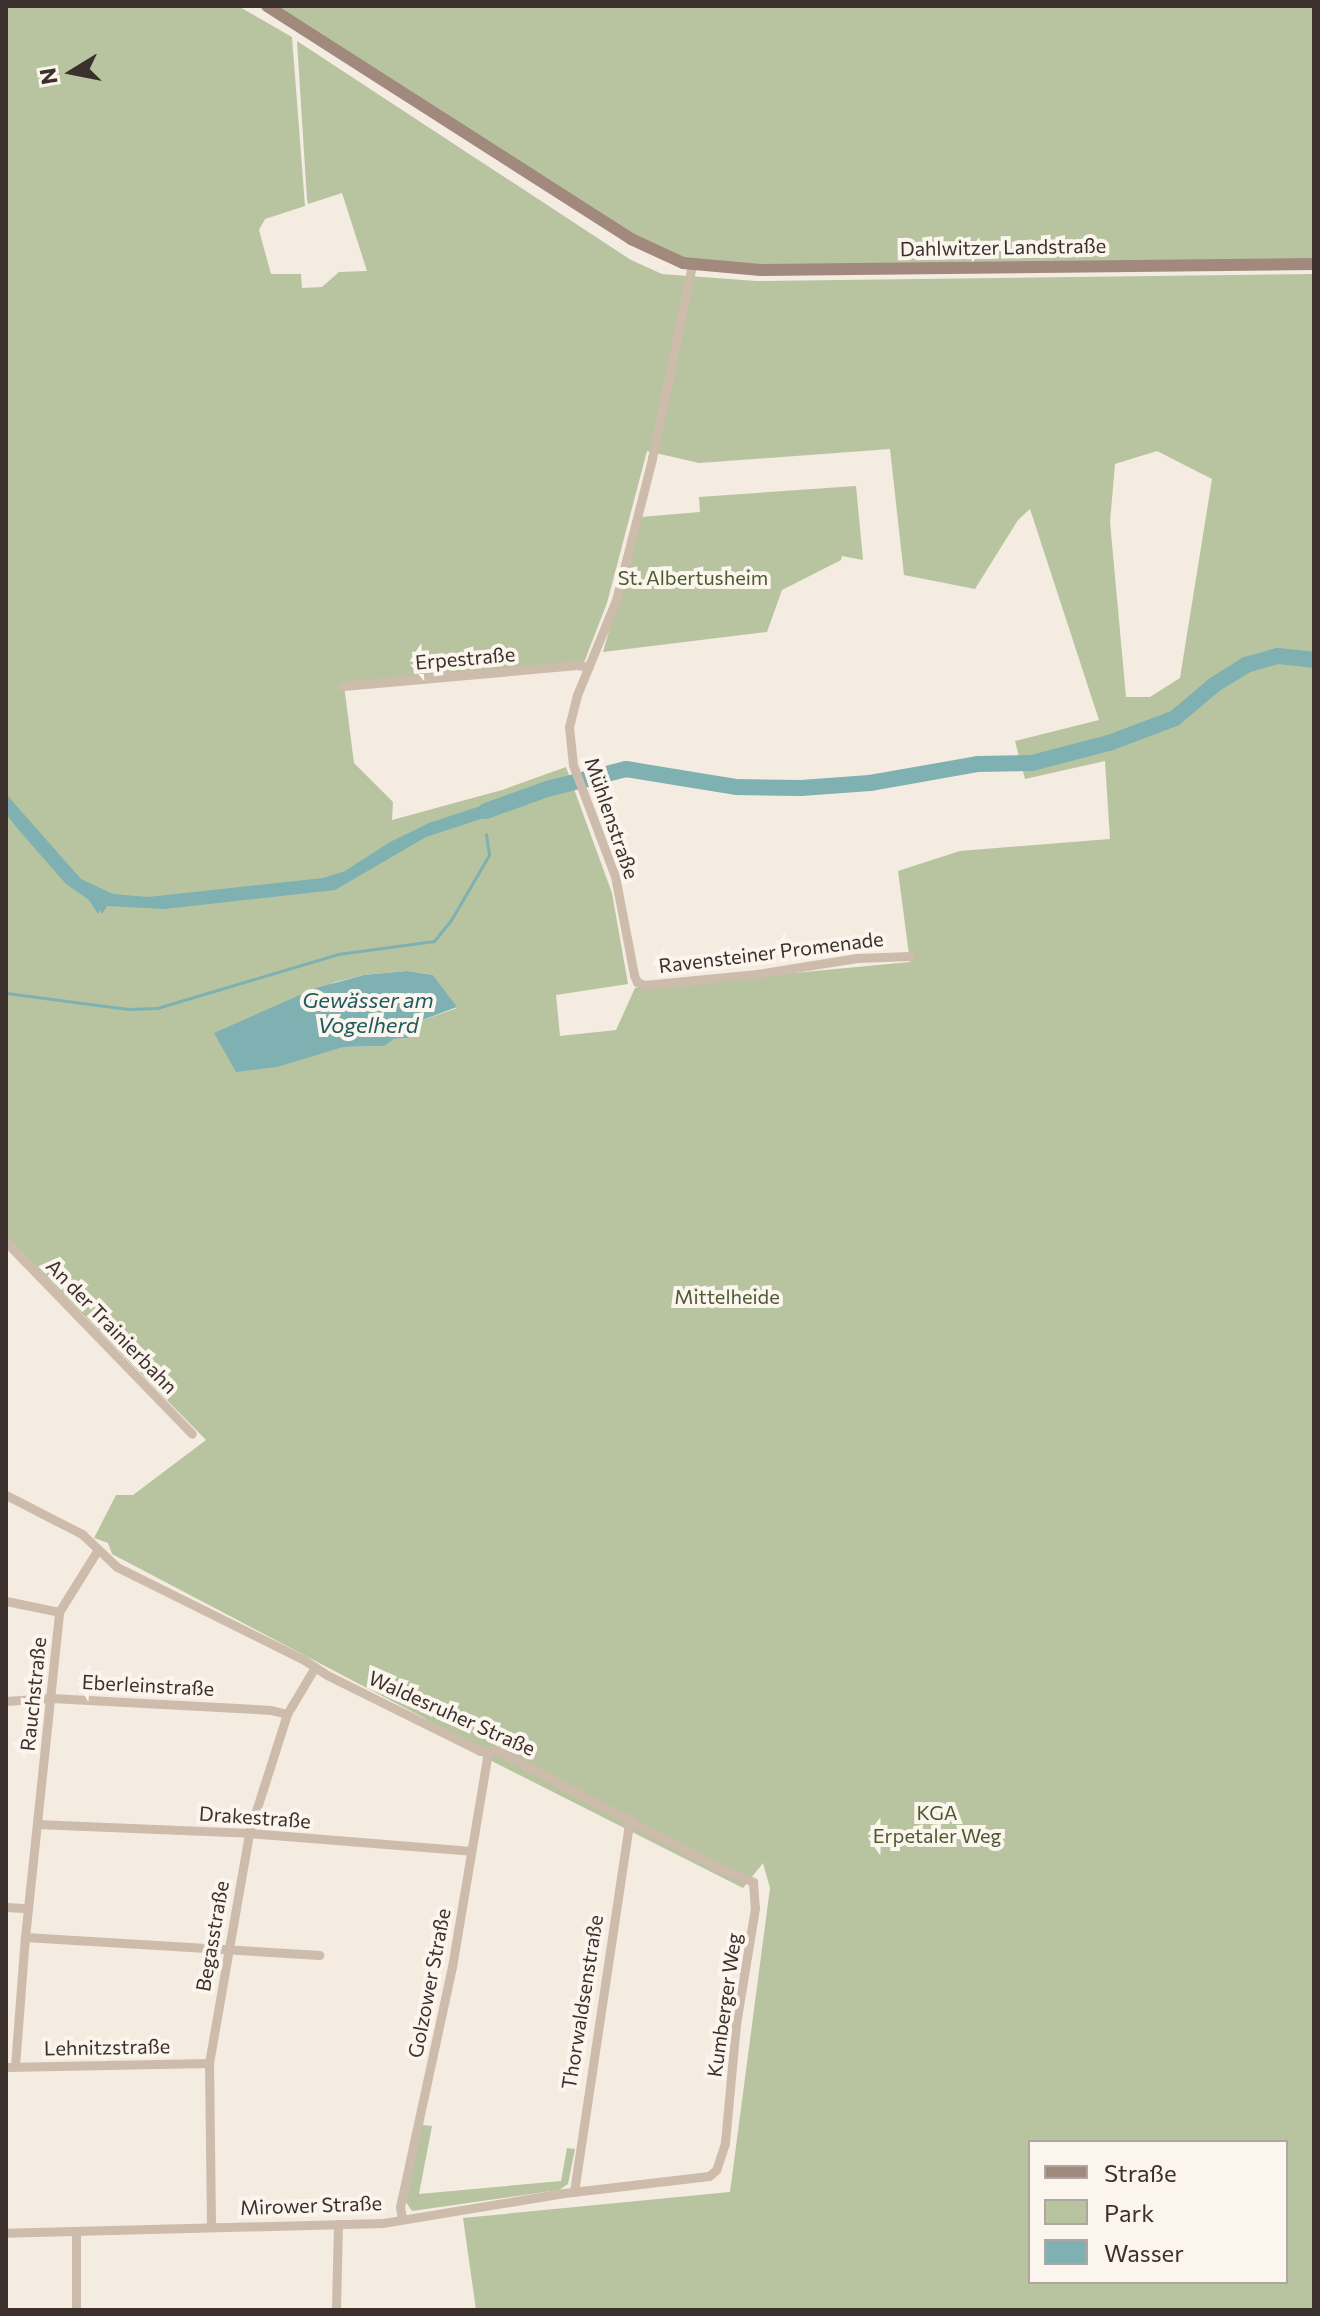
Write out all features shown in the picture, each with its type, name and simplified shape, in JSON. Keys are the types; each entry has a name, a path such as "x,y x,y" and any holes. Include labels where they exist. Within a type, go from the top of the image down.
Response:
{"main road":[{"name":"Dahlwitzer Landstraße","path":"267,6 631,239 667,258 692,265 761,270 1314,264"}],"street":[{"path":"589,667 616,600 641,501 692,265"},
{"name":"Erpestraße","path":"343,686 577,665 589,667"},
{"name":"Mühlenstraße","path":"589,667 571,716 570,744 574,770 615,876 637,982"},
{"name":"Ravensteiner Promenade","path":"637,982 644,985 757,974 857,958 910,956"},
{"name":"An der Trainierbahn","path":"6,1242 192,1434"},
{"name":"Waldesruher Straße","path":"6,1495 82,1534 117,1567 488,1753 498,1751 719,1868 753,1882"},
{"name":"Rauchstraße","path":"11,2066 59,1612 97,1551"},
{"name":"Rauchstraße","path":"6,1601 59,1612"},
{"name":"Begasstraße","path":"211,2226 209,2063 249,1833 287,1714 315,1667"},
{"name":"Eberleinstraße","path":"6,1701 51,1698 271,1710 287,1714"},
{"name":"Golzower Straße","path":"402,2218 400,2207 452,1967 488,1753"},
{"name":"Thorwaldsenstraße","path":"574,2192 630,1819"},
{"name":"Drakestraße","path":"37,1824 249,1833 471,1851"},
{"name":"Kumberger Weg","path":"709,2176 721,2159 726,2133 736,2024 754,1925 753,1882"},
{"path":"6,1907 28,1908"},
{"path":"25,1937 319,1955"},
{"name":"Lehnitzstraße","path":"11,2066 209,2063"},
{"name":"Mirower Straße","path":"6,2233 383,2223 574,2192 709,2176"},
{"path":"336,2310 338,2224"},
{"path":"76,2232 76,2310"}],"green space":[{"path":"6,6 238,6 292,37 305,206 265,219 259,230 271,274 301,274 302,288 322,287 339,272 367,271 342,193 308,204 297,41 631,260 662,274 756,281 1314,274 1314,2310 476,2310 463,2218 730,2192 770,1888 763,1863 743,1888 472,1751 424,1718 112,1554 108,1543 94,1538 116,1495 133,1495 206,1440 6,1236","holes":["890,449 904,575 975,589 1018,520 1030,509 1099,720 1015,741 1025,779 1105,761 1110,839 960,851 898,871 910,962 635,988 616,1030 560,1036 556,995 628,984 612,893 566,767 502,790 392,820 393,802 354,763 344,685 583,665 607,603 647,451 699,463","1157,451 1212,479 1180,678 1150,697 1126,697 1110,522 1115,464","407,971 433,975 457,1008 417,1022 408,1038 394,1039 383,1046 343,1047 332,983 364,975"]},
{"path":"275,6 1314,6 1314,260 753,265 680,258 632,234"},
{"name":"St. Albertusheim","path":"856,486 863,560 842,556 841,560 782,590 767,632 603,652 641,517 700,512 699,497"},
{"path":"422,2125 432,2126 419,2194 561,2181 567,2148 575,2149 568,2184 559,2190 412,2211 406,2202"}],"water":[{"path":"6,794 81,879 113,894 148,897 323,878 345,871 390,842 429,823 505,798 507,806 499,813 426,837 335,890 164,909 107,906 102,914 100,910 98,914 89,900 66,884 6,814"},
{"name":"Gewässer am Vogelherd","path":"407,971 433,975 457,1007 417,1022 408,1038 394,1039 384,1046 343,1047 277,1067 236,1072 214,1033 316,988 364,975"}],"waterway":[{"path":"486,811 547,789 626,769 736,787 801,788 870,783 978,764 1032,763 1109,743 1175,718 1214,685 1246,665 1278,656 1314,660"},
{"path":"6,993 128,1009 157,1008 338,954 434,941 451,920 489,855 486,834"}],"park label":[{"name":"Mittelheide","path":"727,1296"},
{"name":"KGA Erpetaler Weg","path":"937,1824"}]}
